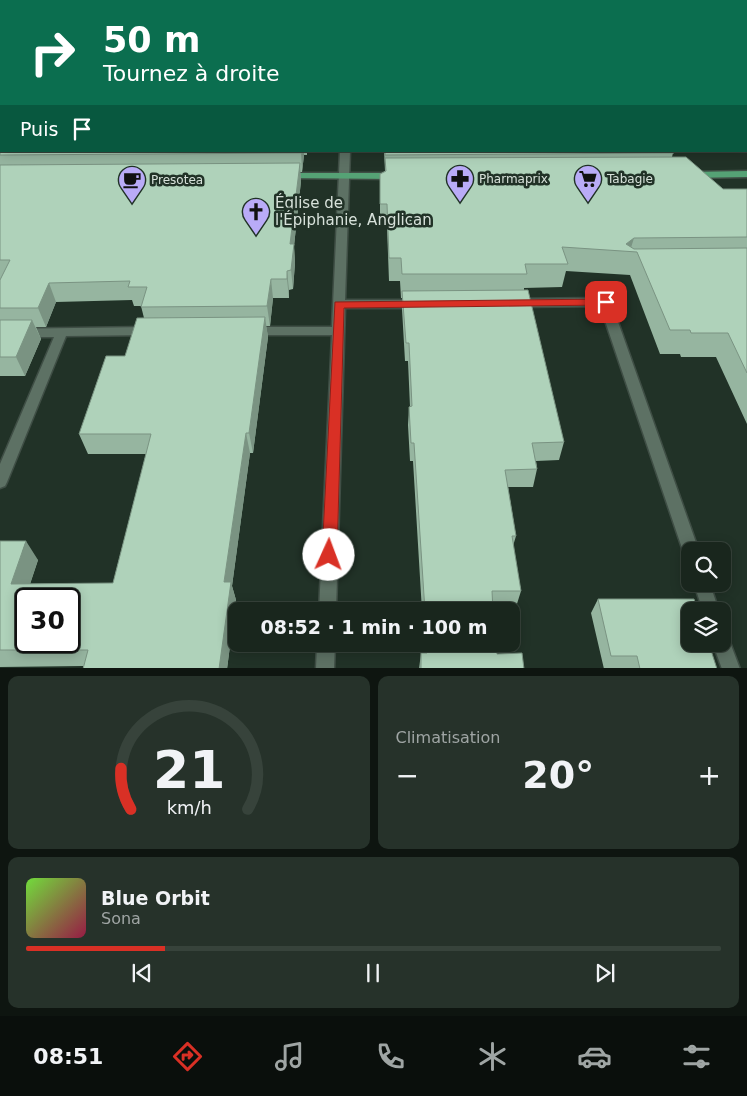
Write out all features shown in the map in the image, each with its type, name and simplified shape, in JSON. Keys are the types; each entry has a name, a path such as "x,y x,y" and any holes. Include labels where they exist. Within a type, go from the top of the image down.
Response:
{"main road":[{"path":"678,175 747,174"},
{"path":"272,176 401,176"}],"street":[{"path":"327,602 345,152"},
{"path":"497,303 606,302 688,542"},
{"path":"339,304 428,304"},
{"path":"240,331 338,331"},
{"path":"0,482 62,332"},
{"path":"0,333 160,332"},
{"path":"325,668 326,652"},
{"path":"725,652 731,668"}],"building":[{"path":"0,152 301,152 301,153 0,155"},
{"path":"385,152 674,153 385,155"},
{"path":"686,157 723,189 747,189 747,237 634,238 626,244 634,249 747,248 747,373 728,333 691,333 690,330 670,330 637,252 562,247 568,264 525,264 527,274 402,274 401,258 389,258 387,204 380,204 380,174 386,171 385,158"},
{"path":"300,163 290,244 294,244 291,270 287,271 287,279 271,279 267,306 141,307 147,287 128,287 130,281 49,283 38,308 0,308 0,280 10,260 0,260 0,165"},
{"path":"528,290 564,442 532,443 537,469 505,470 516,536 512,536 521,591 492,591 493,602 424,602 414,443 411,443 409,407 412,406 409,343 406,343 402,291"},
{"path":"265,317 249,433 246,433 224,582 231,582 219,668 83,668 88,650 80,650 80,588 15,588 15,650 0,650 0,541 26,541 11,584 113,583 151,434 79,434 106,356 125,356 137,318"},
{"path":"0,320 32,320 16,357 0,357"},
{"path":"598,599 694,599 695,602 681,602 681,652 712,652 717,668 640,668 637,656 611,656"},
{"path":"421,653 522,653 524,668 421,668"}],"place":[{"name":"Pharmaprix","path":"460,203"},
{"name":"Tabagie","path":"588,203"},
{"name":"Presotea","path":"132,204"},
{"name":"Église de l'Épiphanie, Anglican","path":"256,236"}],"route":[{"path":"329,555 339,304 606,302"}]}
